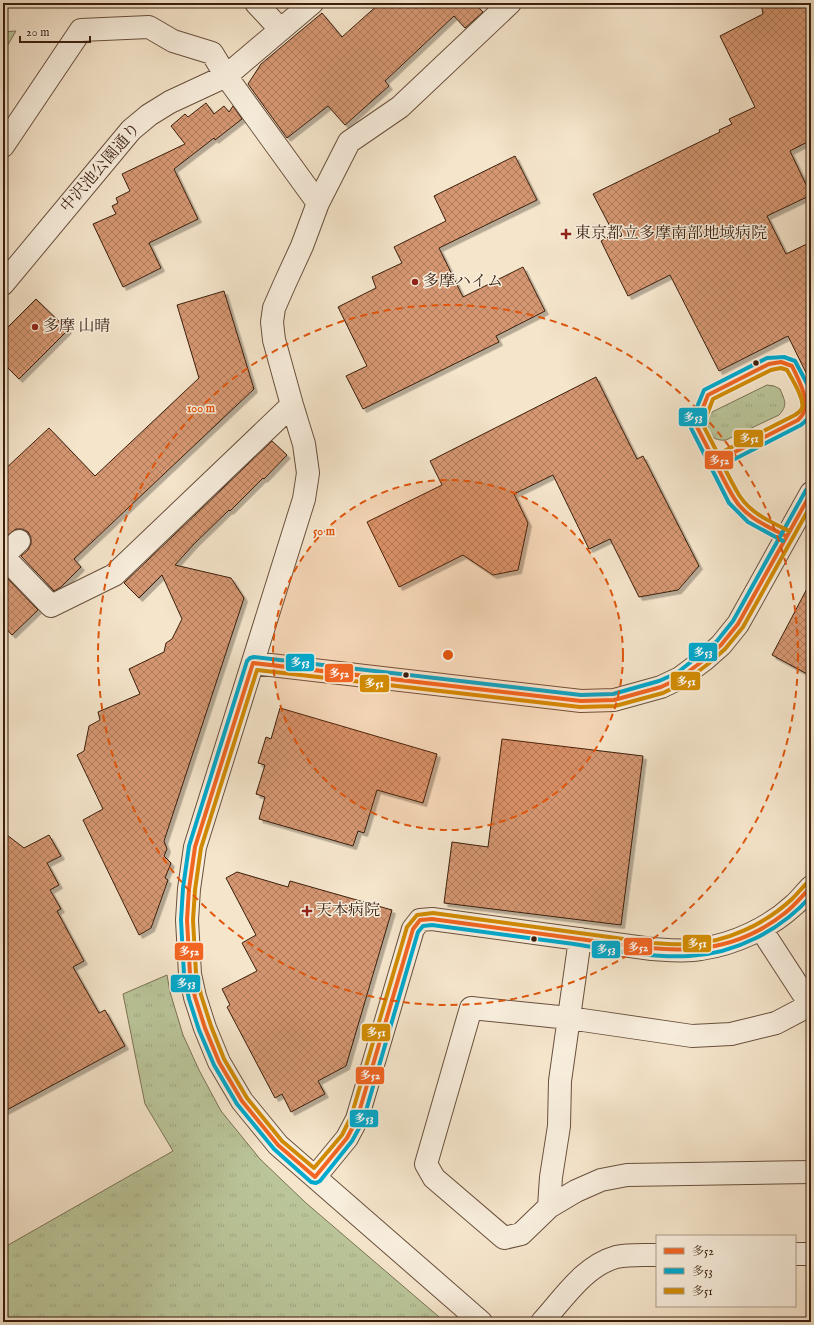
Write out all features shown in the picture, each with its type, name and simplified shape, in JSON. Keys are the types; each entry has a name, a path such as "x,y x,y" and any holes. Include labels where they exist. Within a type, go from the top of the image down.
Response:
{"street":[{"path":"256,3 280,29"},
{"name":"中沢池公園通り","path":"3,284 131,130 149,115 170,102 226,76 312,3"},
{"path":"481,1322 278,1145 242,1100 219,1062 205,1028 190,974 186,920 195,847 304,499 308,473 304,444 274,340 272,322 274,308 302,246 318,203 350,142 400,107 510,3"},
{"path":"3,146 81,30 149,27 173,41 212,53 226,76 318,203"},
{"path":"19,541 3,556 51,606 114,575 292,405"},
{"path":"253,663 581,701 614,700 661,687 680,678 704,660 721,645 738,624 811,493"},
{"path":"315,1177 347,1138 357,1119 413,929 420,920 432,919 652,949 680,951 701,949 732,942 761,929 794,905 811,887"},
{"path":"761,929 811,1006 776,1023 731,1034 692,1036 569,1018 471,1008 426,1164 434,1178 504,1238 521,1234 549,1207 576,1191 601,1180 627,1175 811,1172"},
{"path":"549,1207 551,1177 559,1126 560,1081 580,939"},
{"path":"796,1254 811,1254"},
{"path":"542,1322 579,1279 597,1266 616,1257 656,1255"}],"green space":[{"path":"16,31 3,53 3,32"},
{"path":"767,385 780,389 785,406 779,415 726,440 720,440 711,436 708,423 712,412"},
{"path":"167,975 170,992 183,1035 199,1070 221,1111 260,1159 306,1203 445,1322 3,1322 3,1248 173,1151 145,1104 123,994"}],"building":[{"path":"380,3 474,3 483,12 465,28 454,16 385,81 389,86 345,125 328,106 287,138 248,84 261,64 322,13 342,37"},
{"name":"東京都立多摩南部地域病院","path":"761,3 811,3 811,140 790,151 811,195 767,216 786,254 811,242 811,383 788,336 719,371 670,275 628,296 601,241 614,234 593,194 720,132 719,130 732,124 729,119 755,107 720,36 763,14"},
{"path":"206,103 214,114 224,106 229,112 233,106 242,119 215,140 214,138 174,169 198,219 149,243 161,268 123,287 93,224 116,214 112,206 118,203 116,198 130,191 122,174 185,144 171,126 185,114 188,117"},
{"name":"多摩ハイム","path":"515,156 537,200 439,248 463,297 523,267 545,311 496,336 499,342 363,409 346,376 367,366 338,307 376,288 372,277 402,263 394,247 446,221 434,196"},
{"path":"224,291 254,389 74,559 81,567 61,587 54,591 21,556 28,550 31,544 31,538 28,532 22,529 16,529 3,539 3,471 49,428 95,476 199,378 177,305"},
{"path":"36,299 68,330 19,379 3,363 3,332"},
{"path":"596,377 637,459 643,456 699,566 678,590 639,597 610,539 589,549 553,475 514,494 528,523 518,570 493,575 463,555 399,587 367,522 442,485 430,461"},
{"path":"272,441 287,455 264,479 263,478 194,544 175,565 231,578 244,598 164,841 167,849 164,856 171,863 165,878 168,880 151,928 139,935 83,820 103,809 77,755 84,751 89,726 100,720 98,712 140,694 129,669 164,652 166,643 172,639 182,619 162,575 139,598 124,583"},
{"path":"3,574 38,610 12,635 3,625"},
{"path":"811,581 811,676 772,655"},
{"path":"280,708 437,754 423,803 377,790 364,833 358,831 353,846 259,819 265,797 256,794 265,765 258,763 266,737 271,739"},
{"path":"502,739 643,756 621,925 444,903 452,842 488,847"},
{"path":"3,832 24,848 49,835 61,856 47,863 59,885 50,890 61,909 57,911 84,961 73,967 99,1013 105,1010 125,1046 3,1112"},
{"path":"237,872 288,887 290,881 392,910 346,1066 318,1081 325,1094 291,1112 282,1094 275,1098 227,1007 230,1005 222,989 257,971 242,943 256,935 226,878"}],"transit line":[{"name":"多53","path":"783,541 748,522 729,503 690,424 704,390 767,358 784,357 795,361 811,391"},
{"name":"多52","path":"781,362 792,366 802,387 805,401 803,414 798,420 715,462 696,425 708,395 769,364 781,362"},
{"name":"多51","path":"781,368 787,370 798,389 802,400 801,410 795,415 718,454 703,425 713,399 771,370 781,368"},
{"name":"多53","path":"723,465 801,425 811,416"},
{"name":"多52","path":"715,462 731,494 744,511 764,525 786,536"},
{"name":"多51","path":"723,465 739,495 749,507 761,516 789,531"},
{"name":"多53","path":"806,490 733,621 717,641 677,673 659,681 613,694 581,695 254,657 250,658 247,661 189,846 183,888 181,920 184,975 189,999 199,1030 214,1065 237,1104 274,1149 311,1182 316,1183 320,1181 352,1141 363,1121 418,932 423,926 432,925 646,955 689,956 723,951 756,938 786,919 811,896"},
{"name":"多52","path":"811,493 738,624 721,645 704,660 680,678 661,687 614,700 581,701 253,663 195,847 189,889 187,920 190,974 195,997 205,1028 219,1062 242,1101 278,1145 315,1177 347,1138 357,1119 413,929 420,920 432,919 660,949 711,947 736,940 761,929 789,910 811,887"},
{"name":"多51","path":"807,883 792,899 758,924 718,940 704,943 653,943 433,913 417,915 407,927 351,1117 342,1135 314,1168 282,1141 247,1098 224,1059 211,1026 196,973 193,920 195,890 201,848 257,670 580,707 615,706 663,693 683,683 708,664 725,649 743,627 811,505"}],"place":[{"name":"東京都立多摩南部地域病院","path":"566,234"},
{"name":"多摩ハイム","path":"415,282"},
{"name":"多摩 山晴","path":"35,327"},
{"name":"天本病院","path":"307,911"}]}
